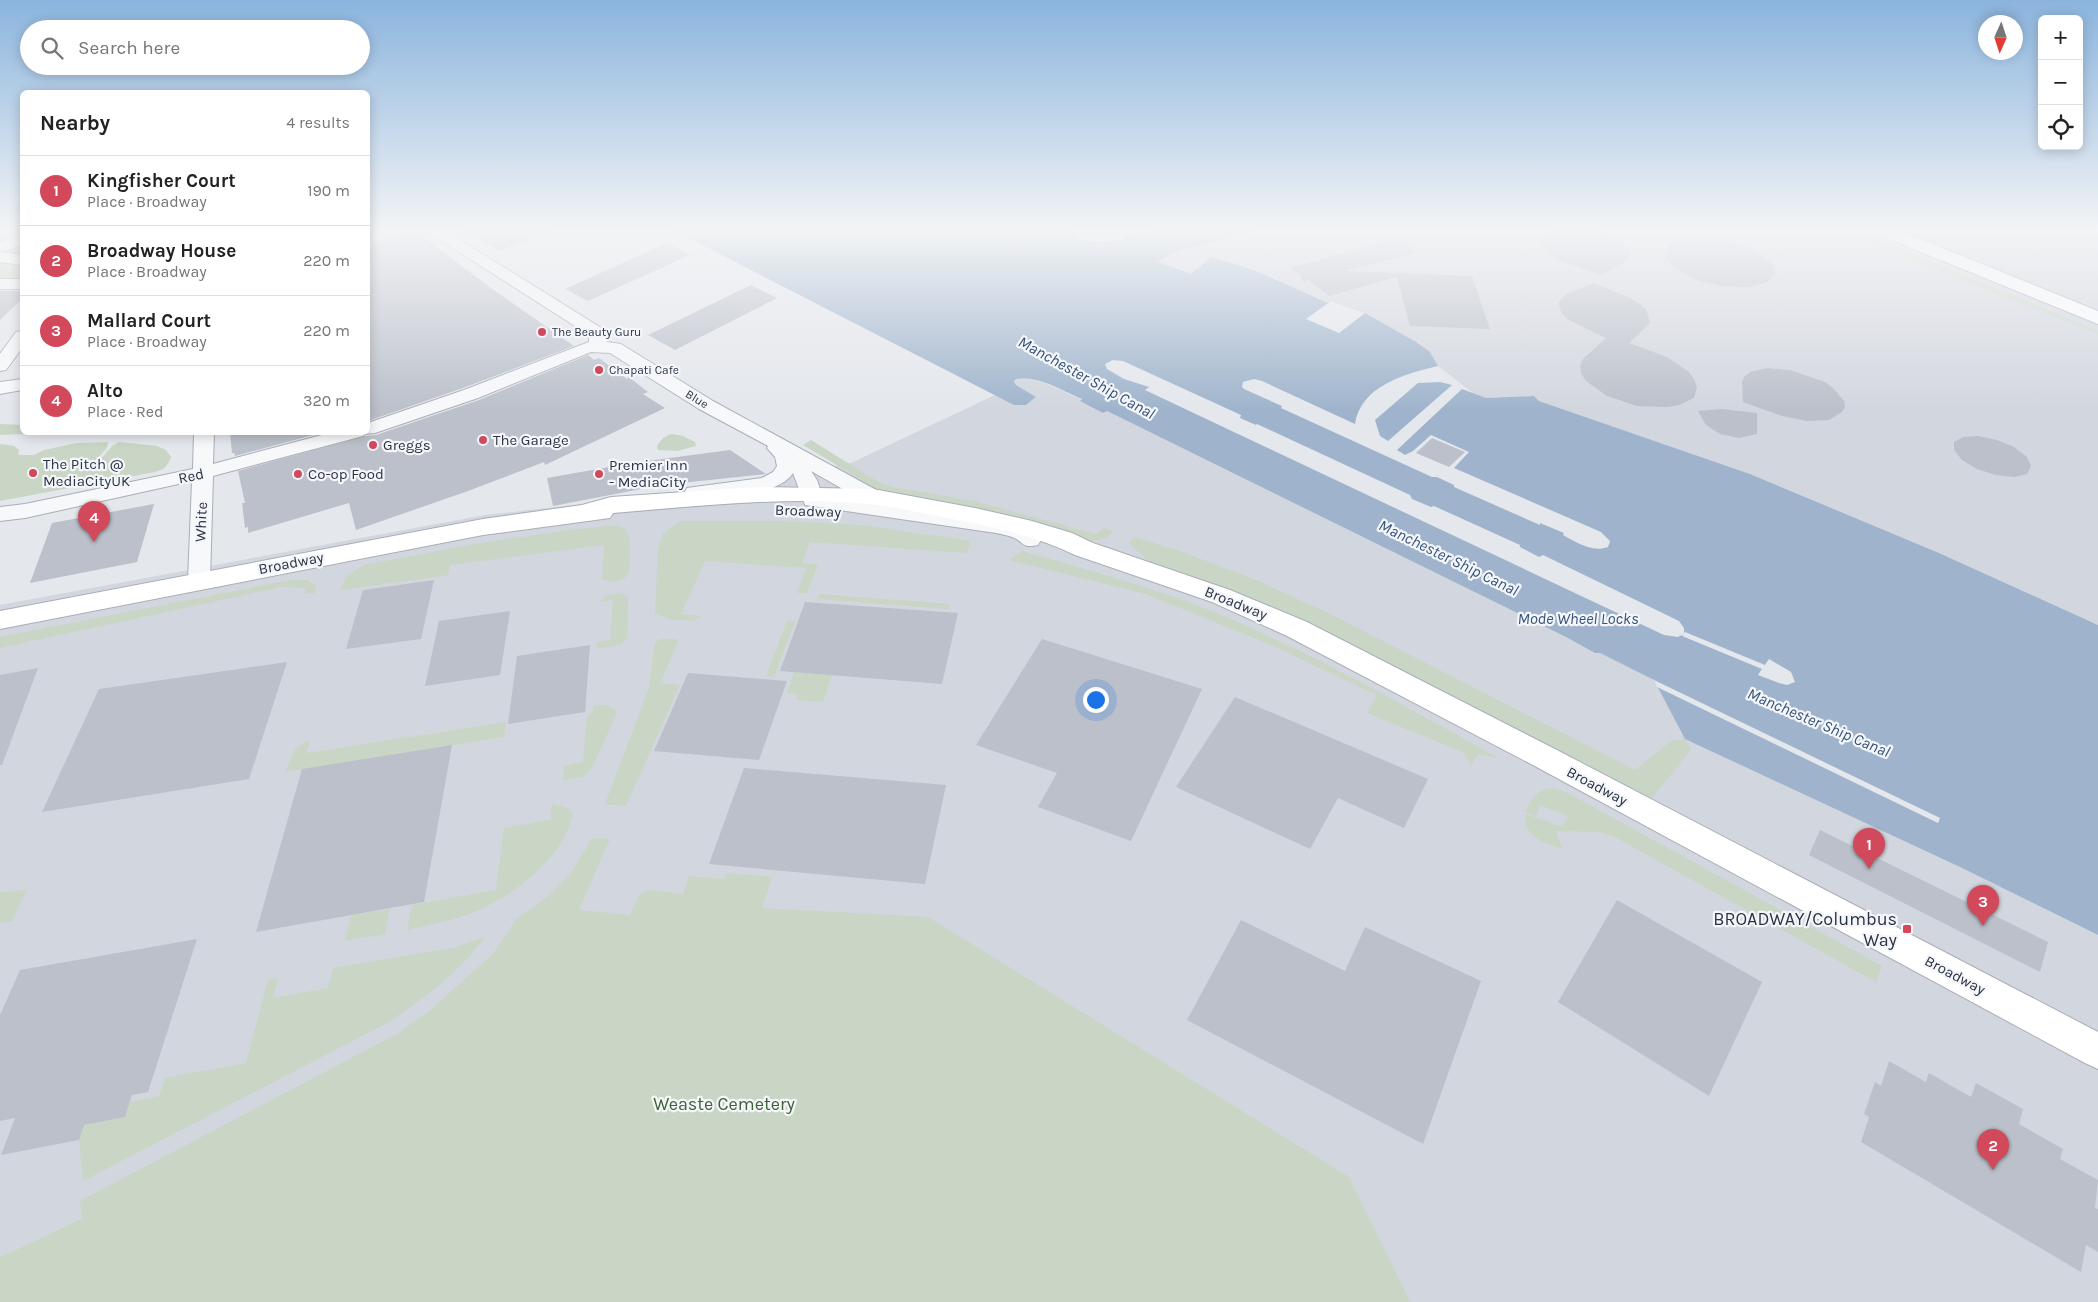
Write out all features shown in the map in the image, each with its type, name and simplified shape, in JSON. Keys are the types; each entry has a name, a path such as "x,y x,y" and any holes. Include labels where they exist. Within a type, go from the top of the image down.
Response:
{"street":[{"path":"370,428 471,394 588,347 599,346 597,333 526,289"},
{"path":"2027,289 2098,318"},
{"path":"0,366 20,339"},
{"name":"Blue","path":"599,346 615,348 684,391 873,497"},
{"path":"0,388 20,385"},
{"name":"White","path":"199,581 204,435"},
{"name":"Red","path":"0,514 24,511 204,473 300,450 347,435"},
{"name":"Broadway","path":"767,438 799,466 812,494 812,500 922,514 996,526 1022,532 1030,540"},
{"name":"Broadway","path":"0,620 482,528 584,513 627,502 767,484 777,480 785,471 787,466 785,455"},
{"name":"Broadway","path":"611,506 758,494 873,497 976,516 1032,529 1221,596 1297,629 1542,756 2098,1051"},
{"name":"Broadway","path":"584,513 700,509 810,510 869,514 921,520 1084,549"}],"shaded area":[{"path":"1296,289 2098,289 2098,625 1939,553 1750,474 1539,401 1534,396 1486,398 1473,393 1438,366 1429,352 1365,313 1328,303"},
{"path":"1020,378 1029,378 1049,385 1082,400 1103,413 1107,411 1567,637 1595,653 1600,653 1645,675 1960,867 2098,935 2098,1302 1411,1302 1349,1177 83,1218 0,1257 0,605 485,515 678,493 851,463 995,395 1014,405 1026,405 1036,397 1016,385 1014,382"}],"green space":[{"path":"1985,289 1996,289 2098,331 2098,334"},
{"path":"0,424 20,425 20,434 0,435"},
{"path":"672,434 683,436 695,442 696,446 677,451 658,450 657,446 661,440"},
{"path":"811,440 880,483 893,487 974,501 1096,534 1104,528 1114,531 1106,538 1093,541 1012,518 876,492 855,483 860,479 803,445"},
{"path":"108,442 107,448 92,464 96,465 112,446 119,442 157,446 166,450 171,457 165,467 155,472 0,501 0,444 14,446 19,450 18,455 34,455 44,450 77,443"},
{"path":"679,521 782,521 861,525 971,541 967,553 810,542 802,563 818,564 807,593 797,593 806,568 705,561 681,614 700,616 693,621 670,619 655,614 658,551 662,535"},
{"path":"606,526 622,527 628,535 629,573 624,579 617,581 602,579 604,545 450,565 448,575 341,590 345,577 364,565 481,543"},
{"path":"1134,537 1180,551 1256,580 1328,613 1635,770 1671,741 1685,739 1691,749 1651,800 1305,623 1222,587 1147,560 1129,543"},
{"path":"1022,551 1163,593 1247,626 1320,661 1499,758 1478,754 1471,765 1463,752 1367,713 1377,695 1271,645 1146,594 1009,560"},
{"path":"290,580 308,580 316,586 315,593 305,594 305,588 282,587 0,648 0,637"},
{"path":"622,593 628,597 627,638 620,645 597,649 597,642 610,640 613,600 600,602 605,596"},
{"path":"819,594 950,604 949,609 817,599"},
{"path":"787,621 795,621 774,677 766,676"},
{"path":"660,639 677,639 678,642 660,683 680,685 626,806 605,804 649,688 655,643"},
{"path":"794,672 832,675 823,702 796,700 798,694 787,693"},
{"path":"606,705 615,709 616,715 592,768 584,777 563,780 564,766 583,762 587,717 593,711 593,706"},
{"path":"506,722 504,737 286,772 297,748 310,740 307,753"},
{"path":"1551,788 1566,792 1882,966 1876,982 1615,837 1599,832 1556,831 1562,848 1536,838 1528,828 1526,814 1562,827 1568,816 1540,805 1536,816 1526,812 1535,796"},
{"path":"552,804 568,808 573,813 568,829 560,844 538,871 510,893 481,909 454,919 407,930 412,905 496,890 504,828 550,820"},
{"name":"Weaste Cemetery","path":"592,838 610,839 579,910 630,915 639,895 647,890 683,894 689,876 724,879 727,873 772,877 762,908 928,917 1349,1177 1411,1302 0,1302 0,1257 83,1218 80,1201 397,1034 429,1011 493,954 517,918 546,898 571,873"},
{"path":"27,889 12,921 0,923 0,893"},
{"path":"390,909 385,934 345,941 351,915"},
{"path":"485,937 464,962 440,984 387,1023 83,1181 79,1140 84,1125 125,1117 130,1102 159,1096 165,1078 246,1063 268,980 278,978 273,998 328,988 333,968 456,947"}],"water":[{"path":"787,289 1296,289 1328,303 1331,301 1365,313 1430,352 1438,366 1399,377 1375,391 1359,411 1355,424 1262,381 1254,379 1243,382 1242,387 1244,389 1282,406 1281,408 1432,477 1437,477 1454,485 1454,487 1540,525 1540,523 1564,533 1563,535 1584,546 1596,549 1608,547 1610,541 1601,532 1454,468 1469,452 1431,435 1413,451 1405,455 1397,450 1462,389 1486,398 1534,396 1539,401 1750,474 1939,553 2098,625 2098,935 1960,867 1685,739 1654,680 1600,653 1595,653 1107,411 1103,413 1080,401 1082,399 1048,384 1022,378 1015,380 1016,385 1036,397 1026,405 1014,405","holes":["1113,360 1123,361 1241,415 1240,418 1257,424 1410,495 1412,499 1431,507 1434,506 1520,545 1520,547 1539,557 1543,555 1679,621 1684,628 1684,634 1678,637 1664,635 1145,390 1149,387 1124,379 1107,369 1105,364"]},
{"path":"1440,382 1452,385 1388,441 1380,436 1375,420 1418,383"}],"pier":[{"path":"1331,301 1365,313 1339,333 1306,319"},
{"path":"1685,632 1765,665 1769,659 1791,672 1795,682 1787,685 1758,675 1762,669 1682,636"},
{"path":"1654,680 1940,818 1938,823 1657,687"}],"building":[{"path":"370,289 492,289 574,346 370,420"},
{"path":"566,289 615,289 588,301"},
{"path":"743,289 759,289 777,298 675,350 648,335"},
{"path":"1319,289 1355,289 1329,296"},
{"path":"1400,289 1476,289 1490,329 1410,326"},
{"path":"1579,289 1608,289 1632,299 1646,309 1650,323 1629,343 1667,357 1688,371 1697,387 1694,398 1679,405 1667,407 1637,406 1607,396 1586,381 1581,373 1580,366 1583,359 1606,338 1567,319 1558,303 1566,294"},
{"path":"0,291 20,291 20,301 0,320"},
{"name":"The Garage","path":"588,355 594,360 599,358 627,379 629,377 648,392 643,394 665,408 545,465 544,462 356,530 349,503 248,533 248,527 245,528 242,503 245,503 238,471 365,436 376,435 479,400"},
{"path":"1767,368 1790,370 1825,382 1844,401 1845,407 1842,412 1829,420 1807,421 1782,416 1743,402 1742,382 1744,377 1750,372"},
{"path":"1721,409 1757,413 1757,434 1739,438 1720,434 1706,425 1698,411"},
{"path":"230,435 313,435 235,456 232,453"},
{"path":"1978,436 1997,440 2014,447 2027,457 2031,466 2027,474 2014,477 1996,475 1977,469 1962,460 1954,450 1954,442 1963,437"},
{"path":"1432,438 1465,452 1449,467 1416,453"},
{"path":"730,450 766,474 662,485 553,506 547,478 632,463"},
{"path":"154,504 137,562 30,583 52,523"},
{"path":"434,580 421,639 346,649 363,590"},
{"path":"805,602 958,613 942,684 780,671"},
{"path":"510,611 500,675 425,686 439,621"},
{"path":"1042,639 1202,689 1131,841 1038,807 1057,773 976,745"},
{"path":"590,645 585,712 508,724 517,656"},
{"path":"287,662 249,779 42,812 99,689"},
{"path":"38,668 2,765 0,765 0,675"},
{"path":"688,673 787,681 759,760 654,751"},
{"path":"1235,697 1428,779 1404,828 1338,798 1310,849 1176,787"},
{"path":"452,745 424,902 256,932 302,769"},
{"path":"744,768 946,785 925,884 709,864"},
{"path":"1820,830 2048,942 2040,972 1809,855"},
{"path":"1617,900 1762,982 1709,1096 1558,1002"},
{"path":"1241,920 1345,971 1365,927 1481,981 1423,1144 1187,1020"},
{"path":"197,939 148,1092 132,1095 125,1117 84,1125 79,1140 1,1155 15,1118 0,1121 0,1015 20,970"},
{"path":"1889,1061 1926,1082 1929,1073 1971,1097 1976,1083 2023,1109 2019,1124 2063,1149 2060,1159 2098,1180 2095,1208 2098,1209 2098,1252 2086,1245 2081,1272 1861,1142 1869,1117 1864,1114 1875,1082 1881,1086"}],"place":[{"name":"The Beauty Guru","path":"542,332"},
{"name":"Chapati Cafe","path":"599,370"},
{"name":"The Garage","path":"483,440"},
{"name":"Greggs","path":"373,445"},
{"name":"The Pitch @ MediaCityUK","path":"33,473"},
{"name":"Co-op Food","path":"298,474"},
{"name":"Premier Inn - MediaCity","path":"599,474"},
{"name":"Alto","path":"94,542"},
{"name":"Kingfisher Court","path":"1869,869"},
{"name":"Mallard Court","path":"1983,926"},
{"name":"BROADWAY/Columbus Way","path":"1907,929"},
{"name":"Broadway House","path":"1993,1170"}],"water label":[{"name":"Manchester Ship Canal","path":"1087,377"},
{"name":"Manchester Ship Canal","path":"1449,557"},
{"name":"Mode Wheel Locks","path":"1578,618"},
{"name":"Manchester Ship Canal","path":"1819,722"}]}
